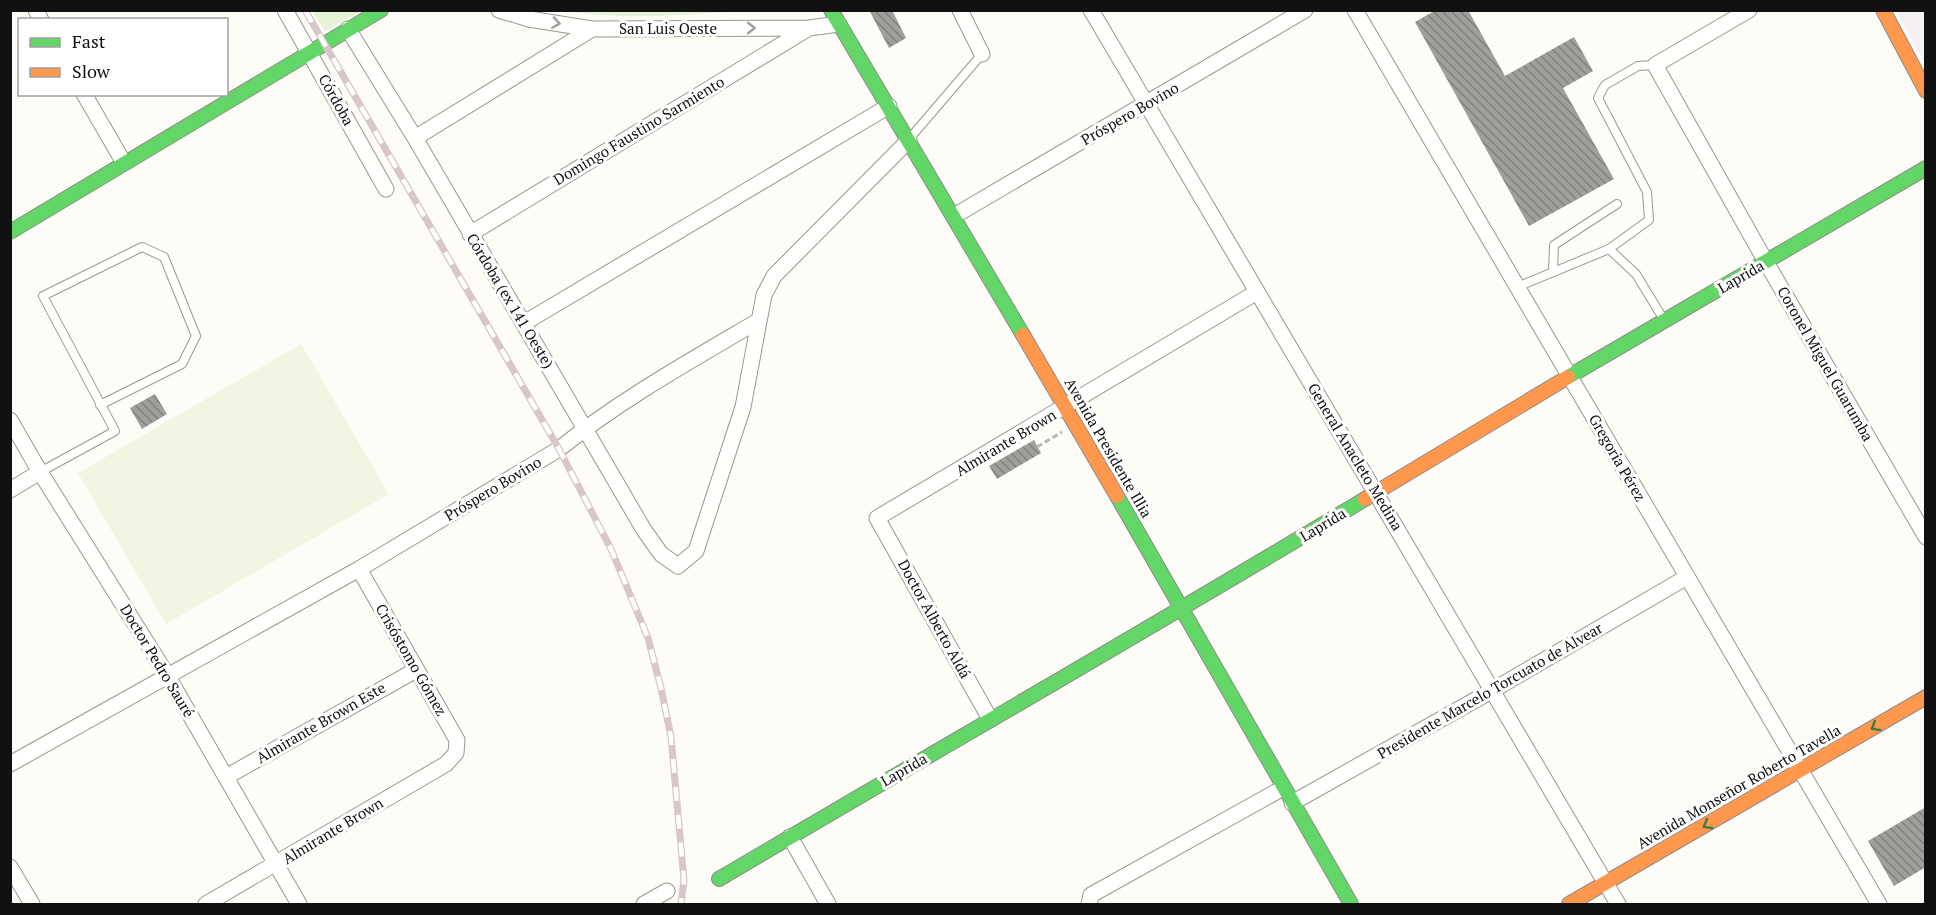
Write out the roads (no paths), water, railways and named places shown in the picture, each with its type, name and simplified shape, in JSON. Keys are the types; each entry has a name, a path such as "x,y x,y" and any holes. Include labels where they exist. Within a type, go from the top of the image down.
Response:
{"street":[{"name":"Córdoba","path":"285,10 386,189"},
{"path":"10,232 381,10"},
{"name":"San Luis Oeste","path":"499,10 529,19 592,29 809,28 839,24"},
{"name":"Avenida Presidente Illia","path":"831,10 1076,424 1351,904"},
{"path":"960,10 982,54"},
{"name":"General Anacleto Medina","path":"1090,10 1618,904"},
{"name":"Próspero Bovino","path":"954,216 1305,10"},
{"name":"Gregoria Pérez","path":"1355,10 1879,904"},
{"path":"1655,65 1749,10"},
{"path":"1882,10 1926,91"},
{"name":"Domingo Faustino Sarmiento","path":"470,234 809,28"},
{"name":"Córdoba (ex 141 Oeste)","path":"348,29 661,554 678,566 696,551 743,407 758,321"},
{"path":"415,138 592,29"},
{"name":"Coronel Miguel Guarumba","path":"1655,65 1766,262 1926,537"},
{"path":"85,96 124,163"},
{"path":"524,323 889,106"},
{"path":"758,321 764,295 774,276 909,140"},
{"name":"Laprida","path":"719,879 1182,609 1377,494 1569,376 1926,168"},
{"name":"Almirante Brown","path":"877,518 1257,292"},
{"name":"Próspero Bovino","path":"10,764 359,569 559,449 585,428 683,365 758,321"},
{"name":"Doctor Pedro Sauré","path":"10,420 167,675 299,904"},
{"path":"10,490 40,472"},
{"name":"Doctor Alberto Aldá","path":"877,518 990,719"},
{"name":"Crisóstomo Gómez","path":"359,569 457,740 456,753"},
{"name":"Presidente Marcelo Torcuato de Alvear","path":"1292,803 1687,578"},
{"name":"Almirante Brown Este","path":"226,777 416,669"},
{"name":"Avenida Monseñor Roberto Tavella","path":"1569,904 1926,697"},
{"name":"Almirante Brown","path":"206,904 446,764 456,753"},
{"path":"1089,904 1091,895 1283,788"},
{"path":"789,837 828,904"},
{"path":"10,867 32,904"},
{"path":"644,904 667,891"}],"lane":[{"path":"909,140 982,54"},
{"path":"1517,287 1609,249 1649,220 1647,192 1598,98 1605,85 1638,66 1655,65"},
{"path":"1553,272 1554,244 1617,204"},
{"path":"40,472 115,431 100,405 43,296 142,247 164,257 196,336 182,364 100,405"},
{"path":"1609,249 1636,274 1664,321"}],"railway":[{"path":"305,10 559,449 611,549 648,638 671,737 684,880 681,904"}]}
